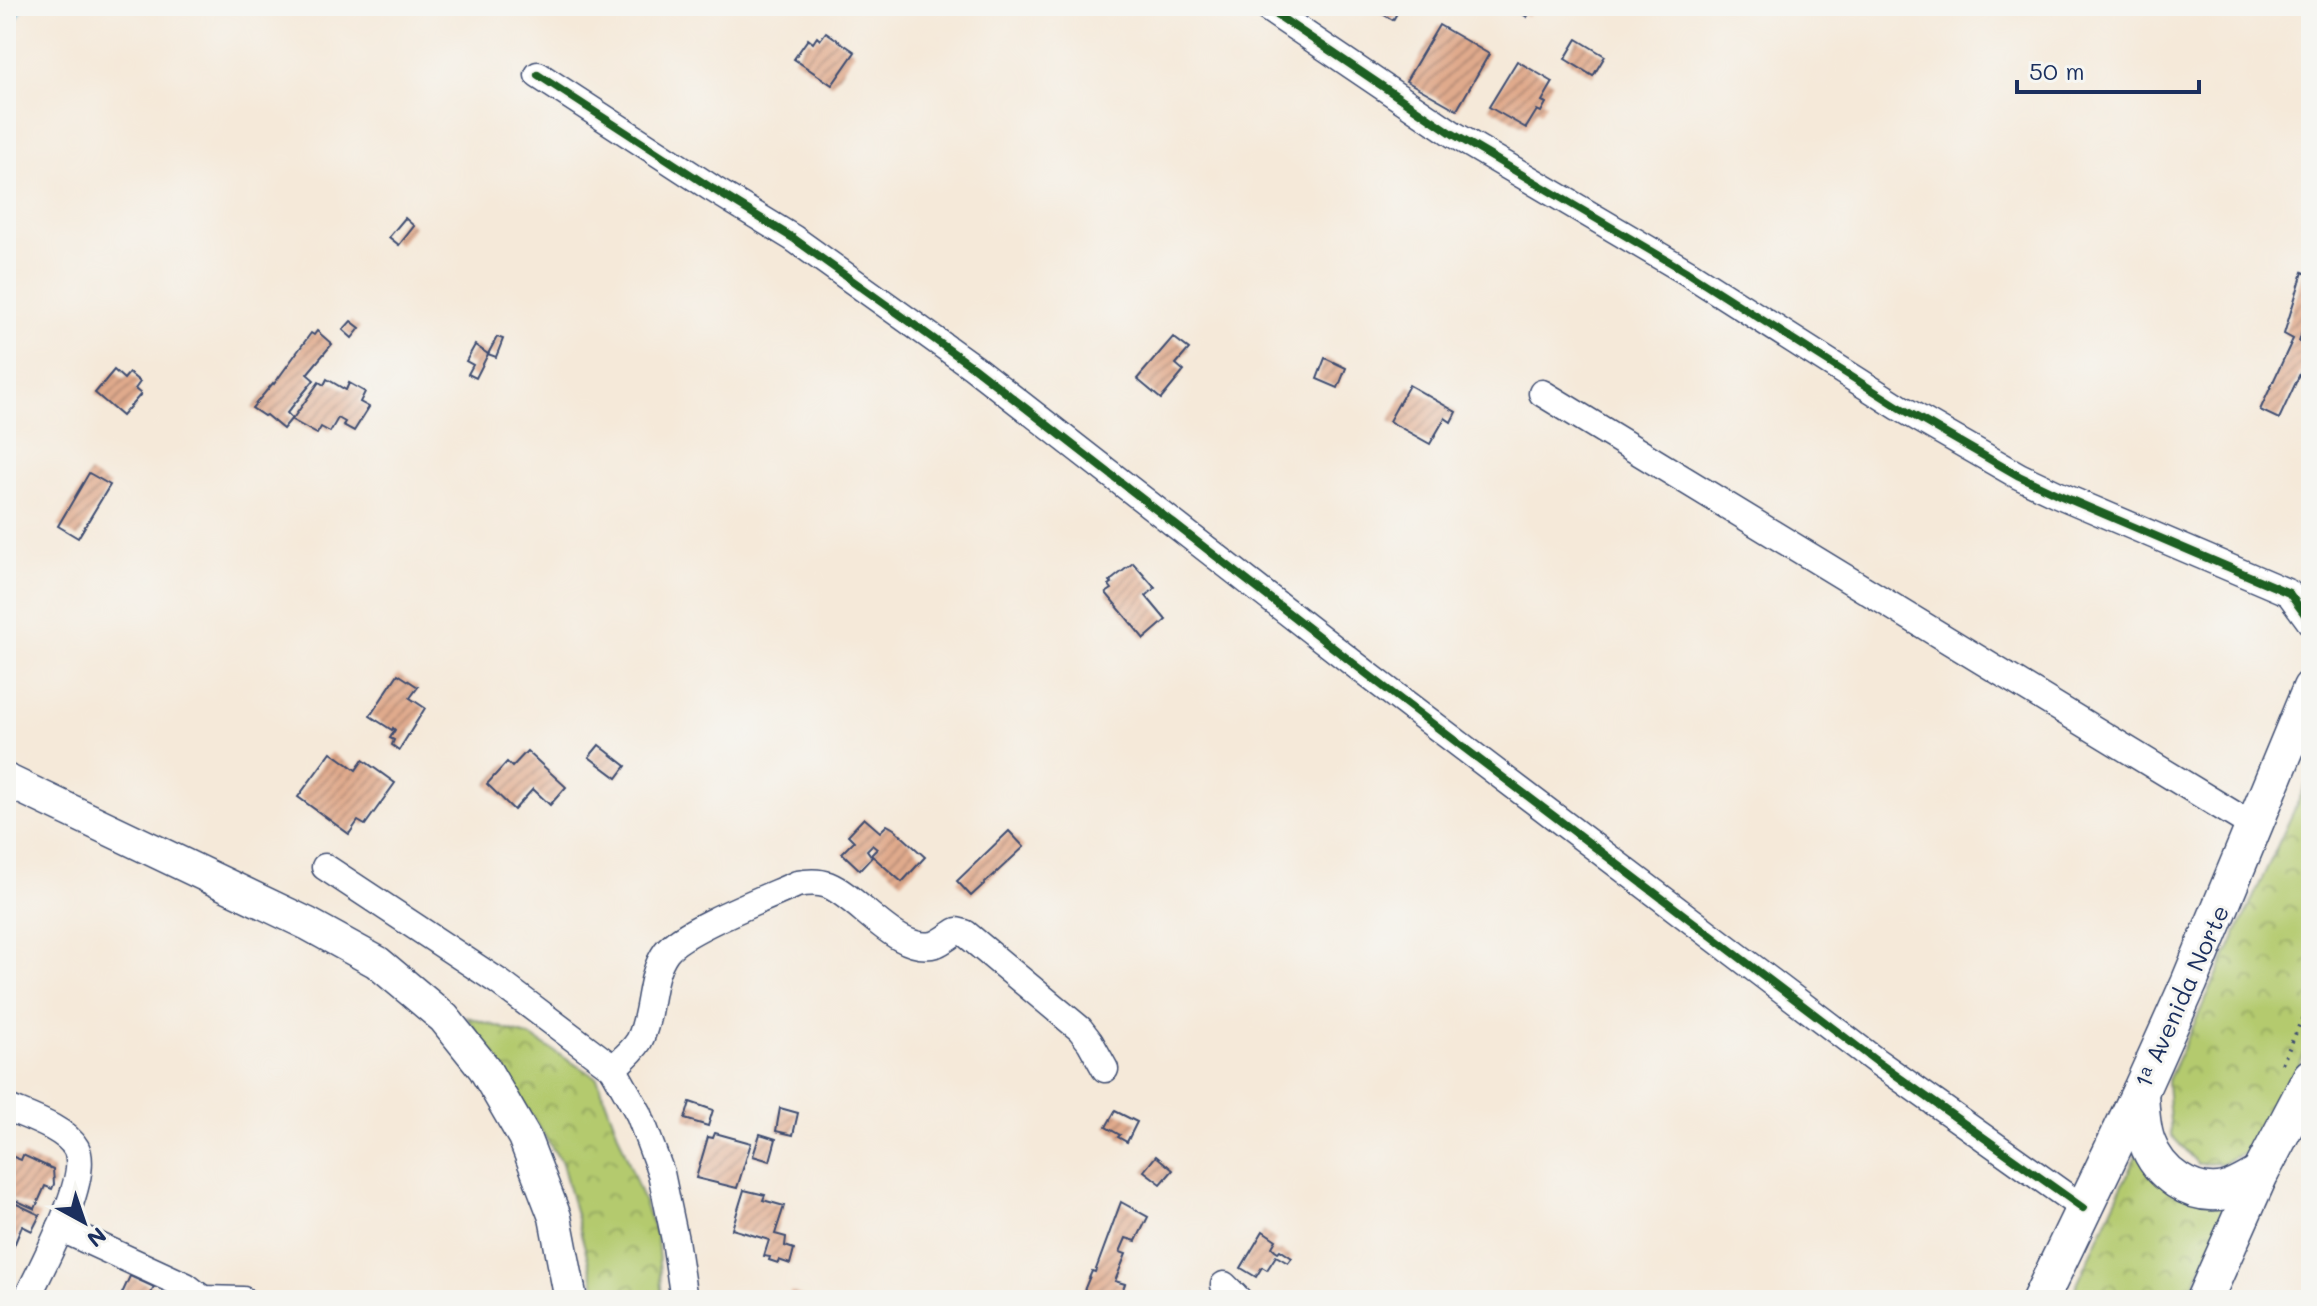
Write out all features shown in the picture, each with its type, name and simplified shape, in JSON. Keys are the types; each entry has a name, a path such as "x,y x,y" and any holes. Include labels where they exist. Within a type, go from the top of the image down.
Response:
{"main road":[{"name":"1ᵃ Avenida Norte","path":"2040,1300 2189,983 2311,688"},
{"path":"2204,1300 2260,1174 2311,1077"},
{"path":"2140,1092 2146,1140 2153,1156 2178,1181 2189,1188 2225,1191 2260,1174"}],"street":[{"path":"1264,6 1453,134 1687,272 1899,407 2057,494 2300,591 2311,623"},
{"path":"538,75 793,238 973,367 1367,674 1876,1061 2083,1208"},
{"path":"1542,393 2253,826"},
{"path":"6,780 308,924 377,962 444,1018 484,1068 524,1137 555,1217 571,1300"},
{"path":"325,867 499,982 613,1068 639,1114 661,1173 684,1300"},
{"path":"613,1068 637,1044 644,1028 658,968 665,953 675,943 692,932 797,884 811,881 834,888 908,943 924,946 937,944 957,931 965,933 1080,1029 1105,1069"},
{"path":"6,1107 61,1132 75,1147 79,1162 78,1179 60,1228 26,1300"},
{"path":"60,1228 186,1286 204,1300 243,1300"}],"green space":[{"path":"2311,774 2311,1040 2263,1144 2222,1163 2198,1164 2171,1135 2167,1082"},
{"path":"467,1017 531,1037 597,1078 657,1237 662,1300 599,1300 562,1163"},
{"path":"2143,1140 2228,1209 2187,1300 2070,1300"}],"building":[{"path":"1378,6 1401,6 1393,20 1376,10"},
{"path":"1511,6 1534,6 1527,17"},
{"path":"1439,25 1489,54 1457,110 1406,81"},
{"path":"826,32 855,52 832,85 794,59 808,39 813,43"},
{"path":"1577,39 1605,56 1593,76 1565,59"},
{"path":"1517,61 1553,82 1542,101 1546,103 1541,112 1537,110 1526,128 1489,107"},
{"path":"405,218 414,226 399,245 389,237"},
{"path":"2303,272 2311,276 2311,304 2299,342 2311,350 2279,419 2260,410 2293,339 2284,334"},
{"path":"351,321 360,328 352,338 343,330"},
{"path":"317,331 332,344 307,374 314,380 287,413 292,418 283,429 252,408 274,384 311,333 314,335"},
{"path":"497,337 503,339 496,357 488,354"},
{"path":"1173,337 1189,349 1176,364 1184,371 1161,399 1137,379"},
{"path":"475,345 488,354 476,378 468,374 473,365 466,361"},
{"path":"1325,358 1346,368 1338,388 1317,379"},
{"path":"114,370 124,379 129,373 140,382 135,389 141,394 122,416 95,393"},
{"path":"327,379 346,390 349,383 365,392 360,402 369,407 354,431 338,418 330,432 321,427 317,434 292,420 319,382 324,385"},
{"path":"1409,385 1456,412 1451,422 1445,418 1430,444 1389,421"},
{"path":"89,473 110,485 78,538 58,526"},
{"path":"1133,563 1155,588 1146,596 1166,620 1144,639 1106,593 1112,589 1110,581"},
{"path":"398,674 418,687 410,698 425,708 399,750 392,745 394,740 390,738 395,730 370,716"},
{"path":"599,745 626,766 617,778 589,757"},
{"path":"527,751 566,787 550,805 533,789 514,810 487,784 507,762 512,767"},
{"path":"331,752 356,770 363,760 395,783 365,825 358,821 349,834 298,797"},
{"path":"864,818 880,832 887,825 894,829 925,857 902,882 871,855 877,849 872,845 867,850 872,857 860,870 842,853 854,841 848,835"},
{"path":"1009,831 1024,847 971,896 957,881"},
{"path":"690,1102 713,1110 708,1126 685,1119"},
{"path":"780,1108 798,1113 793,1135 776,1131"},
{"path":"1115,1111 1137,1122 1127,1142 1106,1127"},
{"path":"715,1133 751,1143 737,1188 696,1178 708,1137 713,1138"},
{"path":"760,1134 776,1139 770,1161 753,1156"},
{"path":"6,1154 21,1160 23,1155 53,1169 52,1189 45,1186 35,1209 6,1196"},
{"path":"1156,1156 1173,1170 1161,1184 1144,1171"},
{"path":"744,1190 765,1195 763,1200 784,1206 775,1234 786,1237 785,1246 794,1249 790,1264 779,1260 778,1263 764,1256 769,1240 732,1229"},
{"path":"6,1199 40,1215 32,1231 22,1226 6,1265"},
{"path":"1121,1202 1148,1217 1136,1241 1126,1238 1120,1252 1126,1254 1115,1281 1125,1284 1119,1300 1080,1300 1092,1271 1095,1272"},
{"path":"1263,1231 1276,1240 1272,1247 1275,1250 1292,1258 1288,1263 1276,1256 1267,1270 1262,1267 1256,1277 1241,1268"},
{"path":"130,1276 154,1287 148,1300 119,1300"},
{"path":"791,1291 811,1300 786,1300"}],"waterway":[{"path":"6,34 21,6"}],"cycle path":[{"path":"1264,6 1453,134 1687,272 1899,407 2019,476 2289,593 2311,623"},
{"path":"538,75 793,238 973,367 1367,674 1876,1061 2083,1208"}]}
